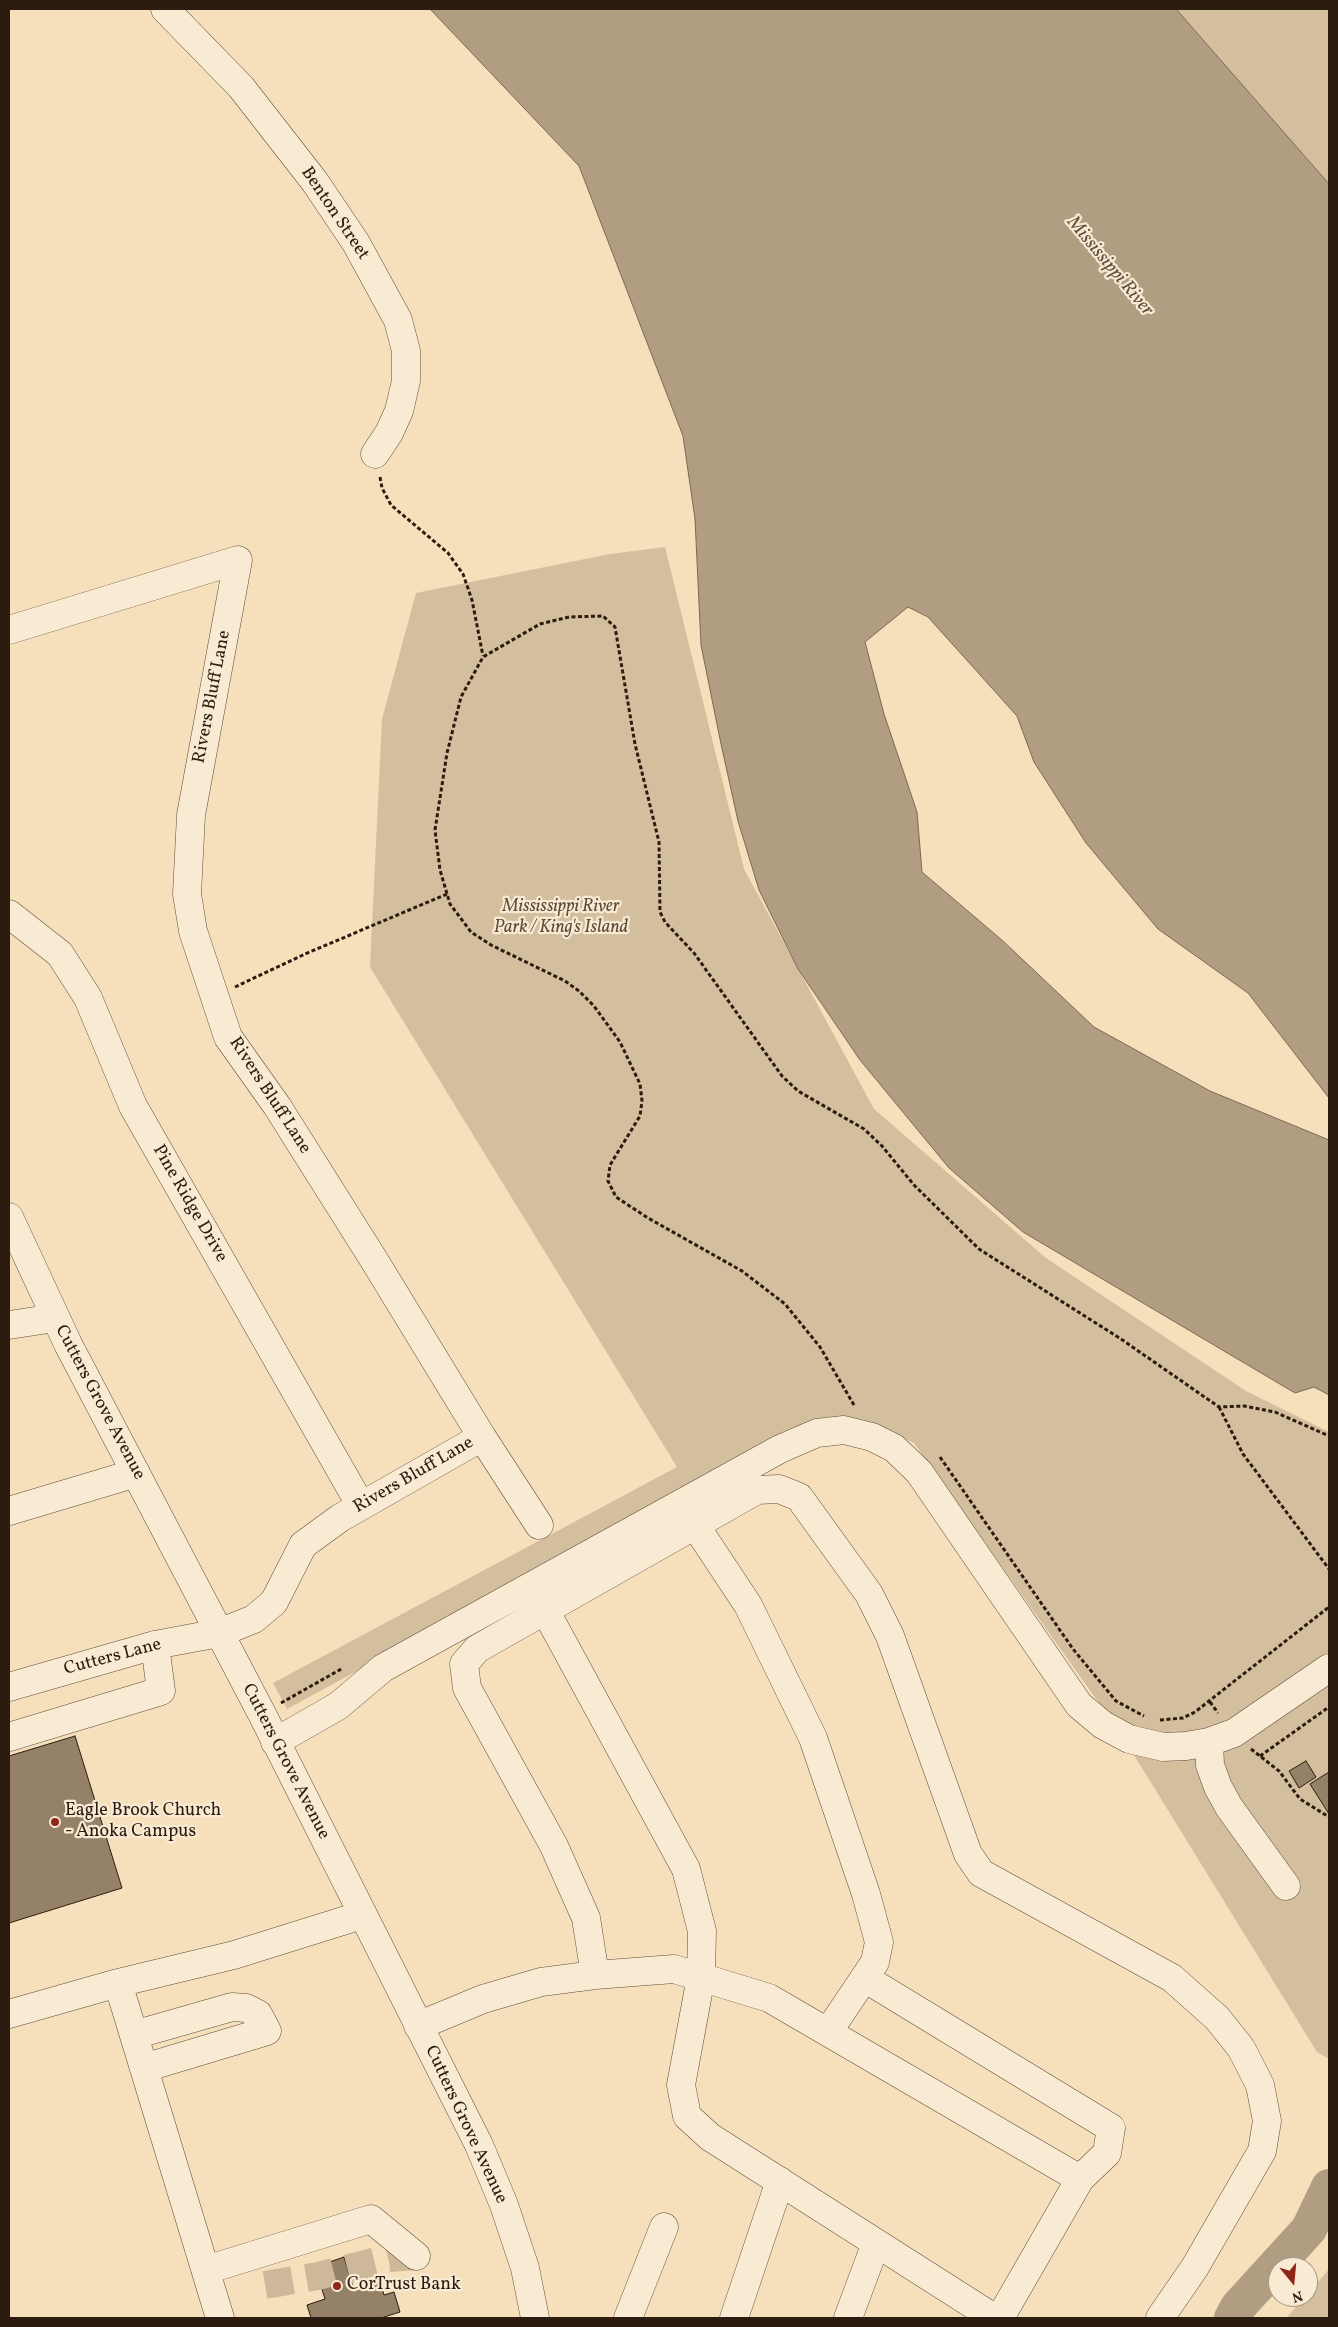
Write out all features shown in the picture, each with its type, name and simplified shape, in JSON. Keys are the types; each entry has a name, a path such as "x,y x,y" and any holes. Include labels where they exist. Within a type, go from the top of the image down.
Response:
{"street":[{"name":"Benton Street","path":"165,9 241,87 315,182 356,243 398,320 406,350 406,381 399,411 389,434 375,454"},
{"name":"Rivers Bluff Lane","path":"9,630 238,560 191,815 187,894 193,931 228,1037 312,1163 482,1438 340,1518 304,1545 274,1602 254,1619 219,1634"},
{"name":"Pine Ridge Drive","path":"9,914 60,954 88,998 133,1106 361,1506"},
{"name":"Cutters Grove Avenue","path":"9,1217 56,1318 275,1742 479,2146 504,2205 525,2268 535,2318"},
{"path":"9,1325 56,1318"},
{"path":"275,1742 338,1706 383,1668 780,1449 817,1432 844,1430 872,1436 894,1448 919,1472 1079,1706 1103,1725 1129,1739 1163,1746 1186,1746 1209,1742 1234,1733 1329,1668"},
{"path":"482,1438 539,1525"},
{"path":"9,1511 136,1473"},
{"path":"595,1975 586,1918 554,1846 467,1688 464,1664 476,1648 757,1490 779,1489 799,1497 870,1594 890,1636 968,1854 981,1873 1172,1978 1217,2018 1241,2048 1260,2085 1267,2121 1262,2151 1195,2266 1160,2318"},
{"path":"695,1525 748,1605 813,1738 866,1894 878,1942 875,1962 866,1979 828,2032"},
{"path":"545,1610 686,1869 702,1931 701,1977 681,2085 687,2116 710,2137 994,2318"},
{"name":"Cutters Lane","path":"9,1687 155,1645 219,1634"},
{"path":"9,1737 161,1691 155,1645"},
{"path":"1209,1742 1210,1766 1218,1787 1229,1807 1286,1886"},
{"path":"9,2014 118,1982 234,1955 362,1915"},
{"path":"418,2026 482,1999 532,1985 595,1975 674,1969 769,1998 1080,2179"},
{"path":"866,1979 1111,2128 1107,2154 1080,2179 1000,2318"},
{"path":"118,1982 220,2318"},
{"path":"134,2035 232,2007 246,2008 258,2014 267,2031 144,2068"},
{"path":"734,2318 780,2180"},
{"path":"206,2270 371,2219 416,2256"},
{"path":"628,2318 664,2227"},
{"path":"848,2318 876,2243"}],"path":[{"path":"375,454 382,488 390,505 448,553 463,574 472,600 483,657"},
{"path":"863,1409 854,1406 820,1347 785,1304 742,1270 616,1198 608,1181 610,1165 640,1116 642,1101 640,1084 620,1042 594,1006 565,980 491,945 472,932 450,904 440,870 435,830 447,753 461,697 483,657 540,624 570,617 603,616 615,627 635,744 659,842 660,912 665,922 694,953 769,1060 798,1091 864,1129 920,1192 979,1249 1121,1339 1219,1407 1243,1454 1329,1569"},
{"path":"215,996 305,954 447,894"},
{"path":"1219,1407 1244,1406 1275,1412 1329,1436"},
{"path":"937,1454 1072,1649 1116,1701 1130,1710 1159,1720 1183,1718 1210,1702 1252,1665 1329,1607"},
{"path":"1210,1702 1234,1733 1279,1771 1300,1799 1329,1817"},
{"path":"1260,1756 1329,1706"}],"green space":[{"path":"1176,9 1329,9 1329,184"},
{"name":"Mississippi River Park / King's Island","path":"665,547 744,869 874,1109 1046,1258 1246,1391 1329,1432 1329,2059 1317,2052 1121,1734 914,1443 876,1425 825,1417 287,1709 273,1683 677,1467 370,967 382,719 416,593 610,554"},
{"path":"1329,2269 1329,2318 1286,2318 1296,2307 1318,2307 1318,2282"}],"water":[{"name":"Mississippi River","path":"430,9 1176,9 1329,184 1329,1098 1248,993 1158,929 1086,843 1034,762 1017,716 928,617 908,607 865,642 884,714 917,812 922,872 1003,941 1094,1027 1210,1091 1329,1140 1329,1395 1314,1387 1295,1393 1023,1232 949,1168 860,1060 798,969 759,890 738,821 721,744 701,645 695,519 683,436 579,166"}],"building":[{"name":"Eagle Brook Church - Anoka Campus","path":"75,1736 122,1888 9,1923 9,1756"},
{"path":"1306,1761 1316,1777 1299,1788 1289,1771"},
{"path":"1329,1772 1329,1814 1310,1784"},
{"name":"CorTrust Bank","path":"344,2257 354,2290 380,2282 384,2295 394,2292 400,2312 381,2318 311,2318 307,2305 325,2299 315,2267"}],"waterway":[{"path":"1232,2318 1238,2307 1309,2229 1329,2187"}],"tunnel":[{"path":"265,2285 318,2276 389,2258 416,2256"}],"place":[{"name":"Eagle Brook Church - Anoka Campus","path":"55,1822"},
{"name":"CorTrust Bank","path":"337,2286"}]}
